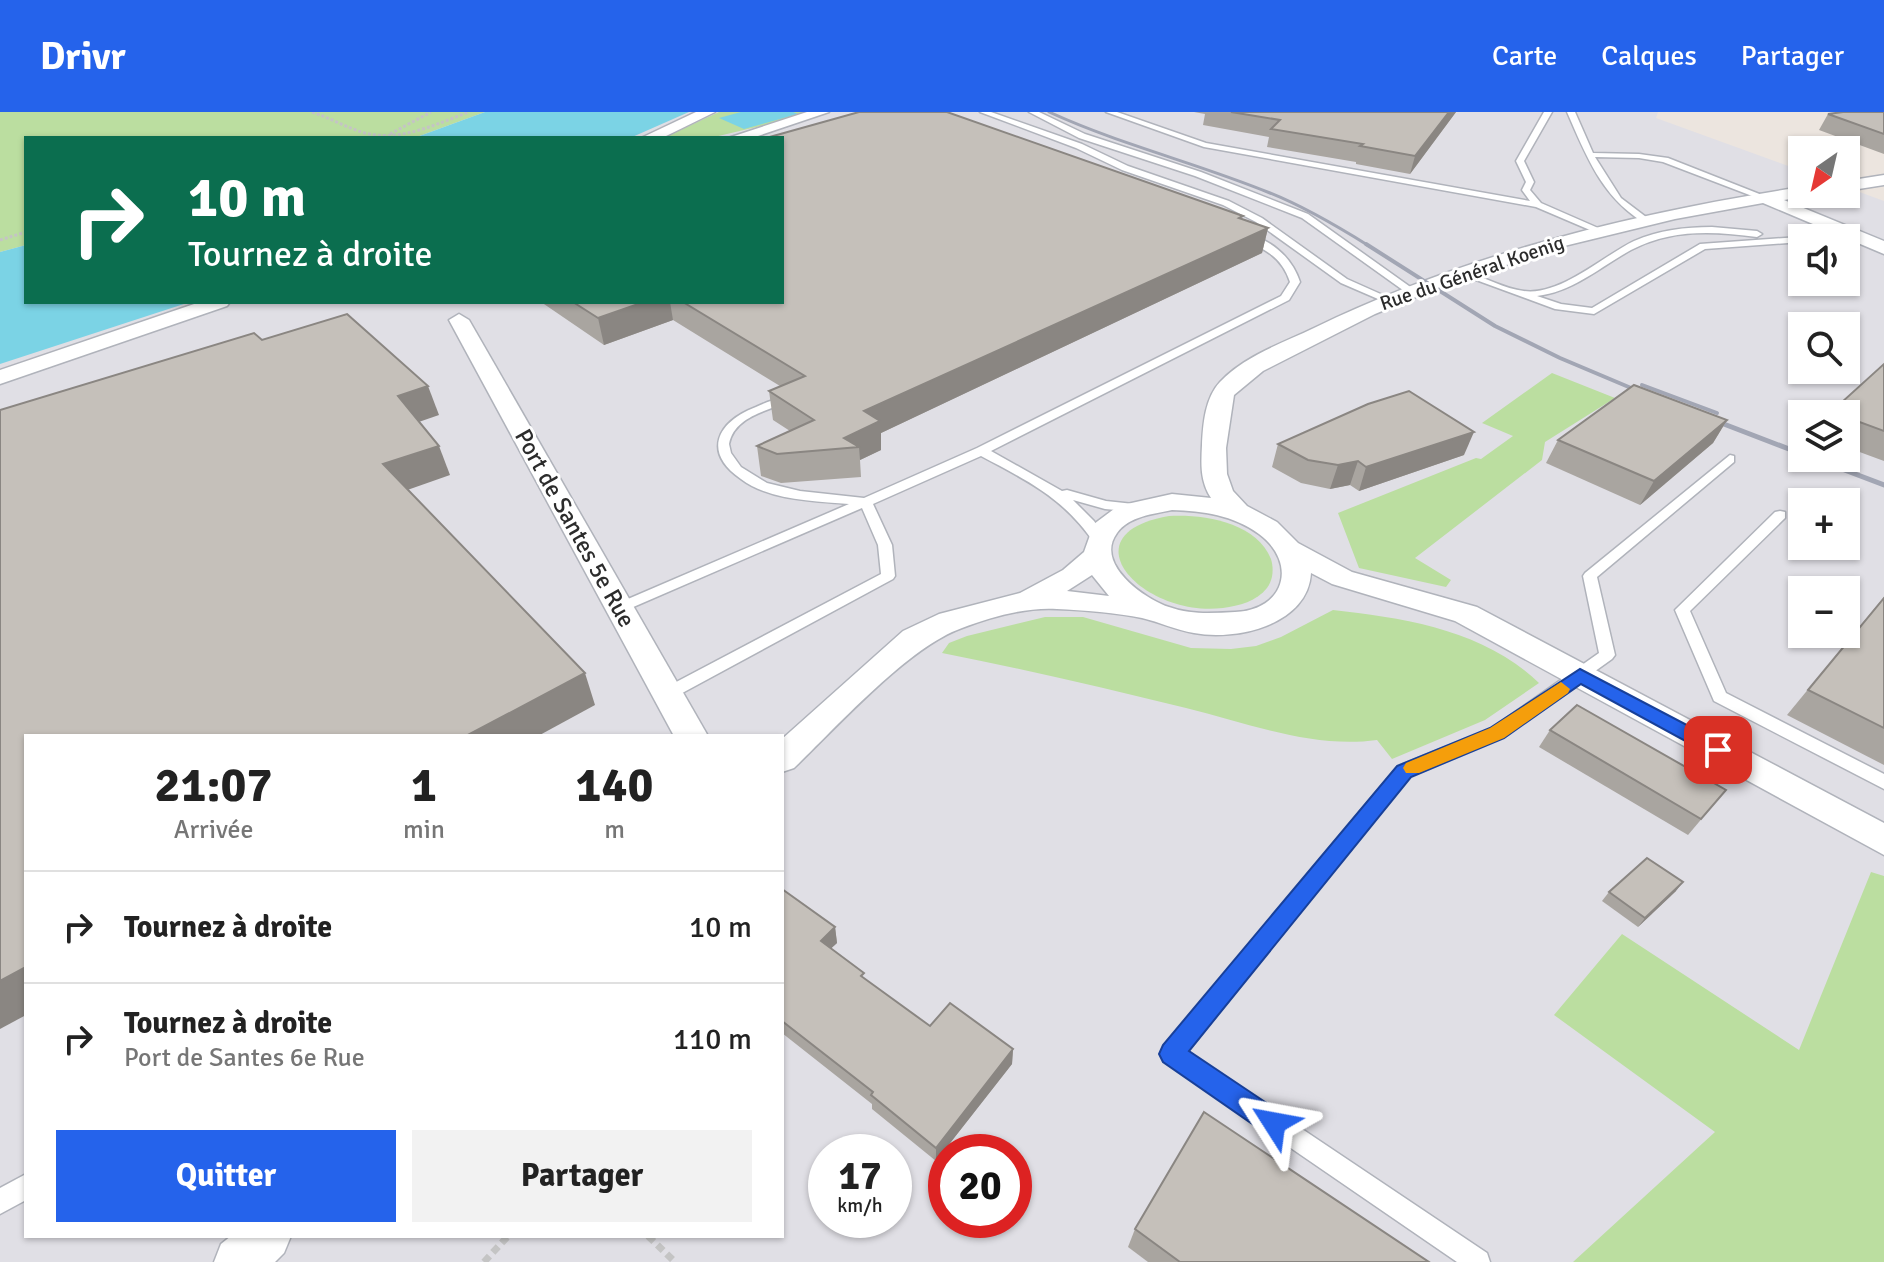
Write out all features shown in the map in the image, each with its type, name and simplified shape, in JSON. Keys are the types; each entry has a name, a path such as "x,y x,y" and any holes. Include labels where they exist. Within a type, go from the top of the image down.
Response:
{"street":[{"path":"654,136 708,112"},
{"path":"743,136 822,112"},
{"path":"1860,184 1884,180"},
{"name":"Rue du Général Koenig","path":"1237,512 1219,491 1214,473 1219,403 1228,387 1277,355 1400,296 1549,244 1646,220 1788,194"},
{"path":"1763,197 1812,224"},
{"path":"1860,241 1884,248"},
{"path":"0,377 214,304"},
{"name":"Port de Santes 5e Rue","path":"454,311 690,734"},
{"path":"1172,502 1195,484 1214,455"},
{"path":"784,757 914,638 959,618 1025,601 1063,582 1099,548 1114,522 1139,508 1172,502 1205,504 1237,512 1268,528 1289,549 1327,572 1384,592 1466,614 1884,840"},
{"path":"1099,548 1101,570 1111,585 1146,610"},
{"path":"1284,603 1297,581 1296,565 1289,549"},
{"path":"1025,601 1073,600 1146,610 1183,622 1223,625 1258,618 1284,603 1309,595 1342,590 1384,592"},
{"path":"239,1262 265,1238"}],"lane":[{"path":"984,112 1079,146 1125,168 1226,203 1259,220 1344,281 1400,296"},
{"path":"1033,112 1082,136 1198,174 1305,216 1400,296"},
{"path":"1110,112 1204,145 1538,205 1600,231"},
{"path":"1538,205 1526,190 1530,182 1520,161 1548,112"},
{"path":"1571,112 1590,155 1615,199 1646,220"},
{"path":"1590,155 1665,160 1763,197"},
{"path":"1516,292 1551,292 1635,244 1670,232 1713,229 1788,238"},
{"path":"619,608 981,451 1285,298 1295,282 1292,268 1276,252 1235,233"},
{"path":"1462,273 1559,307 1594,311 1703,246 1788,241"},
{"path":"781,401 742,418 730,427 724,439 724,455 736,470 760,485 797,495 866,502"},
{"path":"981,451 1050,489 1082,512 1099,548"},
{"path":"1478,1262 1172,1054 1404,771 1497,733 1607,655 1590,576 1730,459"},
{"path":"1050,489 1105,505 1139,508"},
{"path":"667,694 888,576 885,545 866,502"},
{"path":"1780,515 1682,610 1720,697 1884,782"},
{"path":"0,1202 24,1187"}],"path":[{"path":"312,112 378,136"},
{"path":"386,136 431,112"},
{"path":"390,136 469,112"},
{"path":"0,240 24,233"},
{"path":"484,1262 506,1238"},
{"path":"650,1238 675,1262"}],"shaded area":[{"path":"550,112 1658,112 1656,118 1788,166 1788,208 1860,208 1860,192 1884,201 1884,1262 0,1262 0,293 24,301 24,304 784,304 784,136 486,136"}],"green space":[{"path":"0,112 485,112 419,136 24,136 24,246 0,252"},
{"path":"719,112 805,112 799,117 718,136 667,136"},
{"path":"1552,373 1615,398 1545,442 1542,460 1415,558 1451,580 1446,587 1359,568 1338,513 1476,458 1481,459 1513,436 1482,423"},
{"path":"1169,516 1212,519 1254,536 1271,559 1271,582 1267,588 1258,596 1235,606 1193,608 1166,600 1143,588 1127,572 1119,556 1122,539 1138,526"},
{"path":"1333,610 1388,617 1469,639 1494,650 1539,683 1485,720 1392,759 1377,740 1353,742 1304,738 1095,686 942,653 949,643 967,636 1045,617 1083,617 1191,648 1231,649 1256,646 1281,637"},
{"path":"1871,872 1884,876 1884,1262 1573,1262 1715,1132 1554,1015 1622,934 1799,1050"}],"water":[{"path":"485,112 689,112 635,136 419,136"},
{"path":"741,112 798,114 744,129 719,118"},
{"path":"24,246 24,304 184,304 0,364 0,252"}],"building":[{"path":"859,112 947,112 1243,216 1239,218 1268,228 864,411 880,421 844,438 859,447 777,454 757,446 814,420 769,391 805,376 686,304 784,304 784,136 773,136"},
{"path":"1231,112 1449,112 1415,156 1271,129 1280,120"},
{"path":"1884,112 1884,134 1828,114"},
{"path":"576,304 638,304 598,318"},
{"path":"347,314 428,386 398,396 439,446 383,464 585,673 470,734 24,734 24,968 0,981 0,410 254,333 262,340"},
{"path":"1884,364 1884,431 1860,422 1860,400 1844,400"},
{"path":"1634,385 1727,420 1654,481 1558,440"},
{"path":"1409,391 1474,432 1366,467 1358,461 1338,465 1308,460 1278,444 1368,404"},
{"path":"1884,598 1884,728 1808,690 1843,648 1860,648 1860,627"},
{"path":"1577,705 1726,790 1701,819 1550,730"},
{"path":"1647,858 1683,882 1645,918 1609,892"},
{"path":"784,890 835,927 821,941 864,973 861,976 930,1026 950,1003 1013,1049 947,1134 928,1134 928,1141 871,1095 873,1092 784,1023"},
{"path":"1204,1112 1429,1262 1180,1262 1135,1229"}],"railway":[{"path":"1049,112 1270,193 1321,217 1369,246"},
{"path":"1366,244 1495,326 1560,358 1650,396"},
{"path":"1642,385 1717,413"},
{"path":"1703,416 1788,449"},
{"path":"1850,472 1884,485"}],"slow traffic":[{"path":"1413,768 1497,733 1561,689"}],"route":[{"path":"1274,1123 1172,1054 1404,771 1497,733 1580,676 1718,750"}]}
